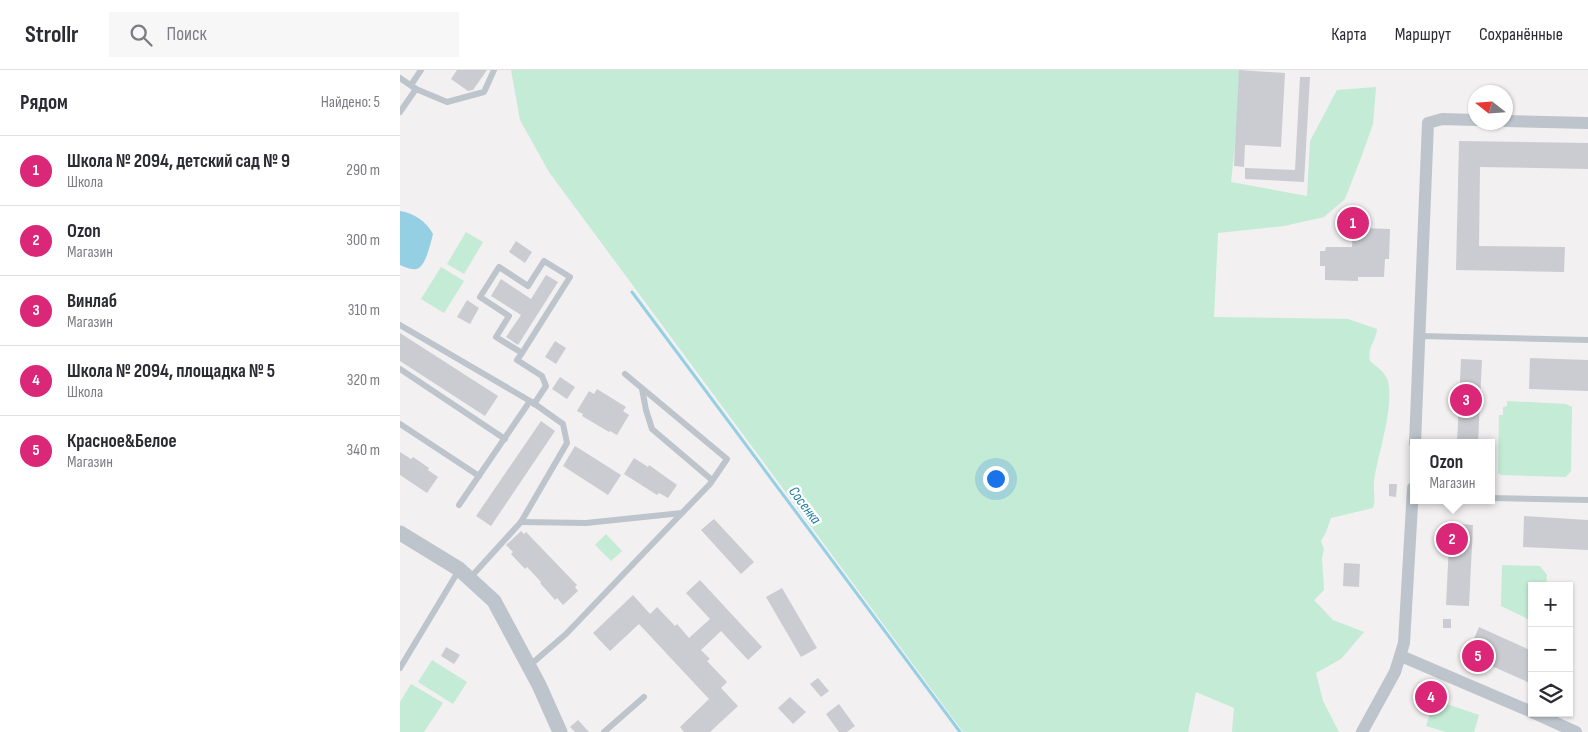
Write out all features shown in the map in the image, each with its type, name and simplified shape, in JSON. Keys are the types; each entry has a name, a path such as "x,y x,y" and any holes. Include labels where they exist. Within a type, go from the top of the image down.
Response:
{"street":[{"path":"1415,439 1428,123 1442,119 1468,120"},
{"path":"1513,121 1588,124"},
{"path":"1362,732 1395,672 1404,643 1412,504"},
{"path":"400,533 465,573 494,601 529,666 560,732"},
{"path":"1401,656 1528,711"},
{"path":"1542,717 1576,732"}],"lane":[{"path":"400,112 421,70"},
{"path":"400,78 413,87 447,102 484,92 494,70"},
{"path":"459,505 532,402 546,386 542,376 517,360 522,353 570,277 544,261 528,286 499,267 480,297 509,316 496,337 522,353"},
{"path":"400,325 532,402 563,424 567,443 521,522 465,573 400,668"},
{"path":"1420,336 1588,340"},
{"path":"400,369 505,439"},
{"path":"529,666 566,634 682,513 712,480 727,459 625,374"},
{"path":"642,389 652,429 712,480"},
{"path":"400,424 479,476"},
{"path":"1495,498 1588,500"},
{"path":"521,522 586,523 682,513"},
{"path":"604,732 644,697"}],"green space":[{"path":"511,70 1243,70 1231,182 1307,196 1310,141 1337,90 1376,87 1373,124 1345,199 1324,217 1284,226 1218,233 1214,317 1348,319 1377,329 1369,356 1370,361 1385,375 1388,381 1389,404 1374,481 1374,505 1373,508 1331,518 1321,541 1324,549 1322,558 1324,590 1314,600 1333,620 1364,632 1341,659 1316,673 1323,701 1339,732 1232,732 1234,708 1196,692 1188,732 963,732 549,172 520,120"},
{"path":"466,232 483,242 464,274 447,264"},
{"path":"441,267 464,281 444,313 421,299"},
{"path":"1507,401 1566,404 1572,407 1571,471 1566,477 1501,475 1498,473 1499,415 1503,415 1503,407 1507,406"},
{"path":"606,534 622,551 611,561 595,545"},
{"path":"1502,565 1540,566 1547,575 1546,582 1528,582 1528,619 1501,606"},
{"path":"432,660 467,682 453,704 418,682"},
{"path":"411,684 443,703 424,732 400,732 400,702"},
{"path":"1435,700 1479,715 1474,732 1446,732 1426,726"}],"water":[{"path":"400,211 420,219 433,234 425,260 416,269 400,265"}],"building":[{"path":"457,70 487,70 473,90 468,91 451,79"},
{"path":"1239,70 1285,73 1281,147 1245,145 1244,167 1234,166"},
{"path":"1300,77 1310,77 1304,182 1245,179 1245,168 1295,170"},
{"path":"1459,141 1588,143 1588,169 1480,167 1479,246 1565,247 1564,272 1456,270"},
{"path":"1353,218 1365,218 1365,228 1390,229 1389,259 1385,259 1384,277 1358,277 1358,281 1325,280 1325,266 1320,266 1320,251 1325,251 1326,247 1352,247"},
{"path":"516,241 532,252 525,263 509,252"},
{"path":"546,275 558,282 518,345 506,337 521,315 491,296 501,279 531,299"},
{"path":"467,300 479,308 470,324 457,317"},
{"path":"400,333 498,396 485,416 400,361"},
{"path":"555,341 566,348 556,364 545,357"},
{"path":"1530,358 1588,360 1588,391 1529,389"},
{"path":"1461,359 1482,360 1478,439 1457,439"},
{"path":"560,377 575,387 567,399 552,389"},
{"path":"597,389 626,407 623,411 629,415 617,435 582,416 583,414 577,411 589,391 594,394"},
{"path":"541,421 555,431 491,526 476,516"},
{"path":"575,446 621,475 608,495 563,466"},
{"path":"400,452 411,459 413,457 438,477 427,493 400,475"},
{"path":"634,458 648,467 649,465 677,485 668,498 659,493 657,495 624,474"},
{"path":"1389,484 1397,484 1396,497 1389,496"},
{"path":"1524,516 1588,520 1588,550 1523,547"},
{"path":"714,519 754,562 741,574 701,530"},
{"path":"1450,523 1473,525 1469,606 1446,605"},
{"path":"521,531 524,534 526,532 577,585 575,587 578,591 563,605 557,598 555,600 527,567 525,569 511,554 513,552 506,545"},
{"path":"1344,563 1360,564 1359,587 1343,586"},
{"path":"700,580 762,647 748,660 721,631 701,650 710,659 707,661 727,682 721,688 738,706 710,732 684,732 680,727 709,699 639,624 610,651 593,633 633,595 650,614 657,607 675,626 677,624 689,638 710,619 686,593"},
{"path":"782,588 817,648 801,657 766,597"},
{"path":"1443,619 1451,619 1451,628 1443,628"},
{"path":"1479,627 1528,649 1528,682 1467,655"},
{"path":"446,647 460,655 454,664 441,656"},
{"path":"818,678 829,691 821,697 810,684"},
{"path":"790,697 806,712 793,724 778,708"},
{"path":"839,704 855,726 847,732 839,732 826,714"},
{"path":"578,720 589,732 575,732 570,727"}],"waterway":[{"name":"Сосенка","path":"632,292 960,732"}],"place":[{"name":"Школа № 2094, детский сад № 9","path":"1353,223"},
{"name":"Винлаб","path":"1466,400"},
{"name":"Ozon","path":"1452,539"},
{"name":"Красное&Белое","path":"1478,656"},
{"name":"Школа № 2094, площадка № 5","path":"1431,697"}]}
